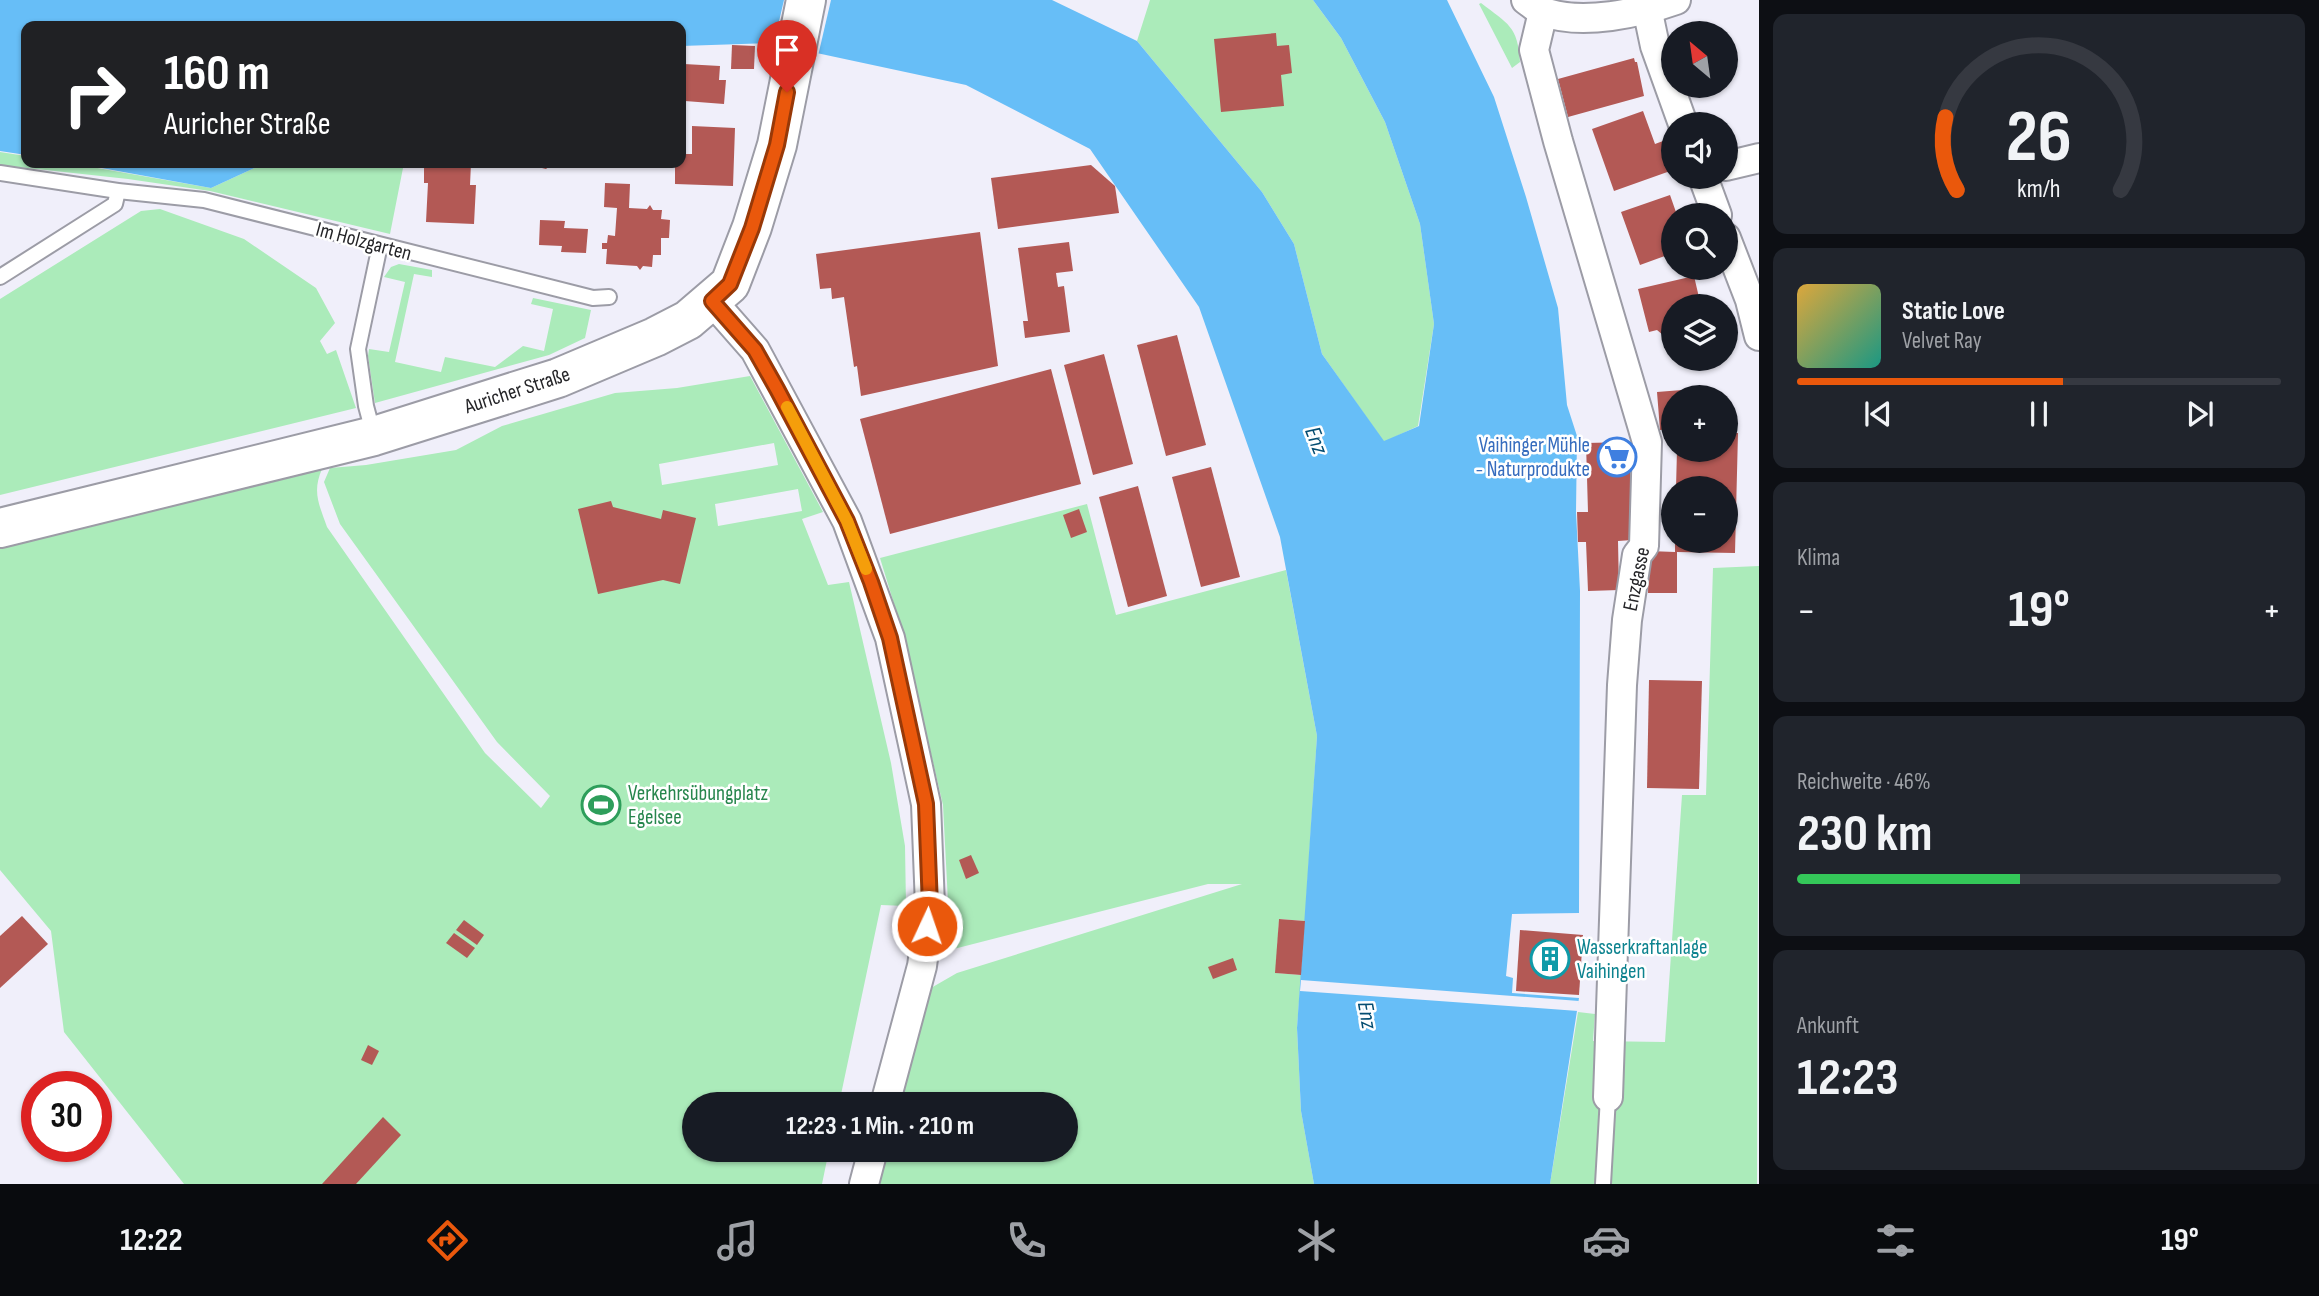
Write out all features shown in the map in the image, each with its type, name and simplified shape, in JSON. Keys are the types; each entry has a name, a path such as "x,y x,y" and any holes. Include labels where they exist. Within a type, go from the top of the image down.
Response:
{"street":[{"name":"Auricher Straße","path":"0,528 374,436 558,379 688,320 730,284 760,206 777,145 806,0"},
{"path":"1534,6 1567,16 1620,15 1676,0"},
{"name":"Enzgasse","path":"1534,6 1534,50 1558,141 1647,442 1644,546 1637,555 1627,620 1622,685 1608,1097"},
{"path":"1647,8 1655,46 1680,112"},
{"path":"1738,163 1759,158"},
{"path":"1738,269 1750,300 1759,336"},
{"path":"712,301 755,350 795,420 847,521 890,638 926,804 930,906 926,965 889,1092"},
{"path":"864,1184 870,1162"}],"lane":[{"name":"Im Holzgarten","path":"0,173 118,191 204,200 593,298 609,297"},
{"path":"0,277 116,204 118,191"},
{"path":"374,436 366,406 358,349 380,245"},
{"name":"Enzgasse","path":"1603,1184 1608,1097"}],"green space":[{"path":"1150,0 1313,0 1341,38 1385,122 1420,224 1434,324 1418,426 1384,442 1322,354 1294,244 1262,192 1137,41"},
{"path":"1479,4 1505,21 1514,33 1520,62 1512,68"},
{"path":"0,152 21,155 21,167 0,165"},
{"path":"27,168 97,168 211,188 254,168 403,168 390,234 210,191"},
{"path":"160,209 244,239 316,288 335,323 320,341 327,354 336,350 356,408 0,495 0,299 141,211"},
{"path":"399,264 432,270 432,277 414,274 395,362 441,372 445,357 495,367 523,346 544,351 553,309 531,304 533,298 591,310 585,338 549,355 375,403 369,349 389,352 405,282 384,277 391,267"},
{"path":"750,376 823,512 802,519 828,585 849,582 891,763 905,846 906,906 881,905 842,1092 682,1092 682,1162 827,1162 822,1184 184,1184 112,1093 112,1071 95,1071 64,1032 51,931 0,870 0,547 292,471 322,469 317,491 327,527 485,753 541,808 550,796 497,742 340,524 324,482 330,468 366,465 456,450 502,426 615,393 677,388","holes":["774,443 778,465 662,485 659,464","798,489 802,511 718,526 715,504"]},
{"path":"1087,504 1116,615 1286,570 1317,736 1305,921 1279,919 1276,973 1301,975 1297,1028 1301,1111 1314,1184 878,1184 883,1162 1078,1162 1078,1092 900,1092 924,992 957,973 1242,884 1208,884 942,952 948,902 943,805 902,630 880,558"},
{"path":"1759,566 1757,1184 1550,1184 1578,1012 1595,1014 1593,1041 1665,1042 1682,795 1706,795 1713,568"}],"water":[{"name":"Enz","path":"0,0 1052,0 1137,41 1262,192 1294,244 1322,354 1384,441 1419,426 1434,324 1420,224 1385,122 1341,38 1313,0 1447,0 1494,97 1526,197 1558,308 1567,405 1577,436 1576,512 1580,591 1579,913 1512,914 1506,976 1513,978 1512,993 1579,998 1550,1184 1314,1184 1301,1111 1297,1028 1317,736 1280,537 1199,307 1090,149 966,85 770,43 686,46 686,21 21,21 21,154 0,151"},
{"path":"101,168 254,168 211,188"}],"pier":[{"path":"784,0 831,0 818,56 773,47"},
{"path":"1301,980 1579,1001 1578,1011 1300,991"}],"building":[{"path":"1276,33 1277,46 1289,45 1292,73 1281,75 1284,106 1221,112 1214,39"},
{"path":"732,45 755,46 754,69 731,69"},
{"path":"1634,58 1644,96 1568,117 1558,79"},
{"path":"686,64 720,66 719,80 726,80 724,104 686,101"},
{"path":"1643,111 1655,144 1661,142 1661,174 1614,191 1592,129"},
{"path":"692,126 735,128 733,186 675,184 675,168 686,168 686,154 692,154"},
{"path":"1091,165 1115,186 1119,213 998,229 991,178"},
{"path":"424,168 471,168 470,185 476,185 474,224 426,222 428,183 424,183"},
{"path":"605,183 630,184 629,208 647,209 650,205 653,210 662,210 661,219 670,220 669,238 661,238 661,255 653,255 652,267 643,266 640,270 637,266 606,264 607,249 602,249 602,243 607,243 608,235 615,236 617,208 604,207"},
{"path":"1670,195 1673,203 1661,203 1661,257 1640,265 1621,212"},
{"path":"540,220 565,221 564,228 588,229 586,253 561,252 562,246 539,245"},
{"path":"980,232 998,366 861,396 844,297 832,299 831,288 820,289 816,254"},
{"path":"1069,242 1073,271 1056,273 1058,287 1064,286 1070,332 1025,338 1023,321 1028,321 1018,248"},
{"path":"1677,280 1695,280 1698,294 1661,294 1661,333 1657,330 1649,332 1638,289"},
{"path":"1177,335 1206,445 1166,456 1137,345"},
{"path":"1104,354 1133,464 1093,475 1064,365"},
{"path":"1051,369 1081,484 890,534 860,419"},
{"path":"1657,392 1661,392 1661,430 1660,430"},
{"path":"1630,442 1632,540 1618,541 1619,590 1588,591 1586,542 1578,542 1577,512 1588,512 1586,443"},
{"path":"1677,462 1737,462 1737,476 1676,476"},
{"path":"1211,467 1240,577 1201,587 1172,477"},
{"path":"1138,486 1167,596 1128,607 1099,497"},
{"path":"611,501 613,507 661,519 663,510 696,518 680,584 663,580 598,594 578,509"},
{"path":"1079,509 1087,532 1071,538 1063,515"},
{"path":"1649,551 1677,553 1677,593 1648,593"},
{"path":"1649,680 1702,681 1699,789 1647,788"},
{"path":"971,855 979,873 966,879 959,860"},
{"path":"22,916 48,944 0,988 0,936"},
{"path":"1279,919 1305,921 1301,975 1275,973"},
{"path":"464,920 484,935 477,945 456,930"},
{"name":"Wasserkraftanlage Vaihingen","path":"1520,930 1583,935 1579,995 1516,991"},
{"path":"454,933 475,948 467,958 446,943"},
{"path":"1233,958 1237,970 1213,979 1208,967"},
{"path":"368,1045 379,1051 372,1065 361,1060"},
{"path":"383,1117 401,1135 356,1184 322,1184"}],"slow traffic":[{"path":"787,407 847,521 866,569"}],"place":[{"name":"Vaihinger Mühle - Naturprodukte","path":"1617,457"},
{"name":"Verkehrsübungplatz Egelsee","path":"601,805"},
{"name":"Wasserkraftanlage Vaihingen","path":"1550,959"}],"route":[{"path":"787,92 777,145 760,206 730,284 712,301 755,350 789,409 847,521 871,582 890,638 926,804 930,906 927,926"}]}
